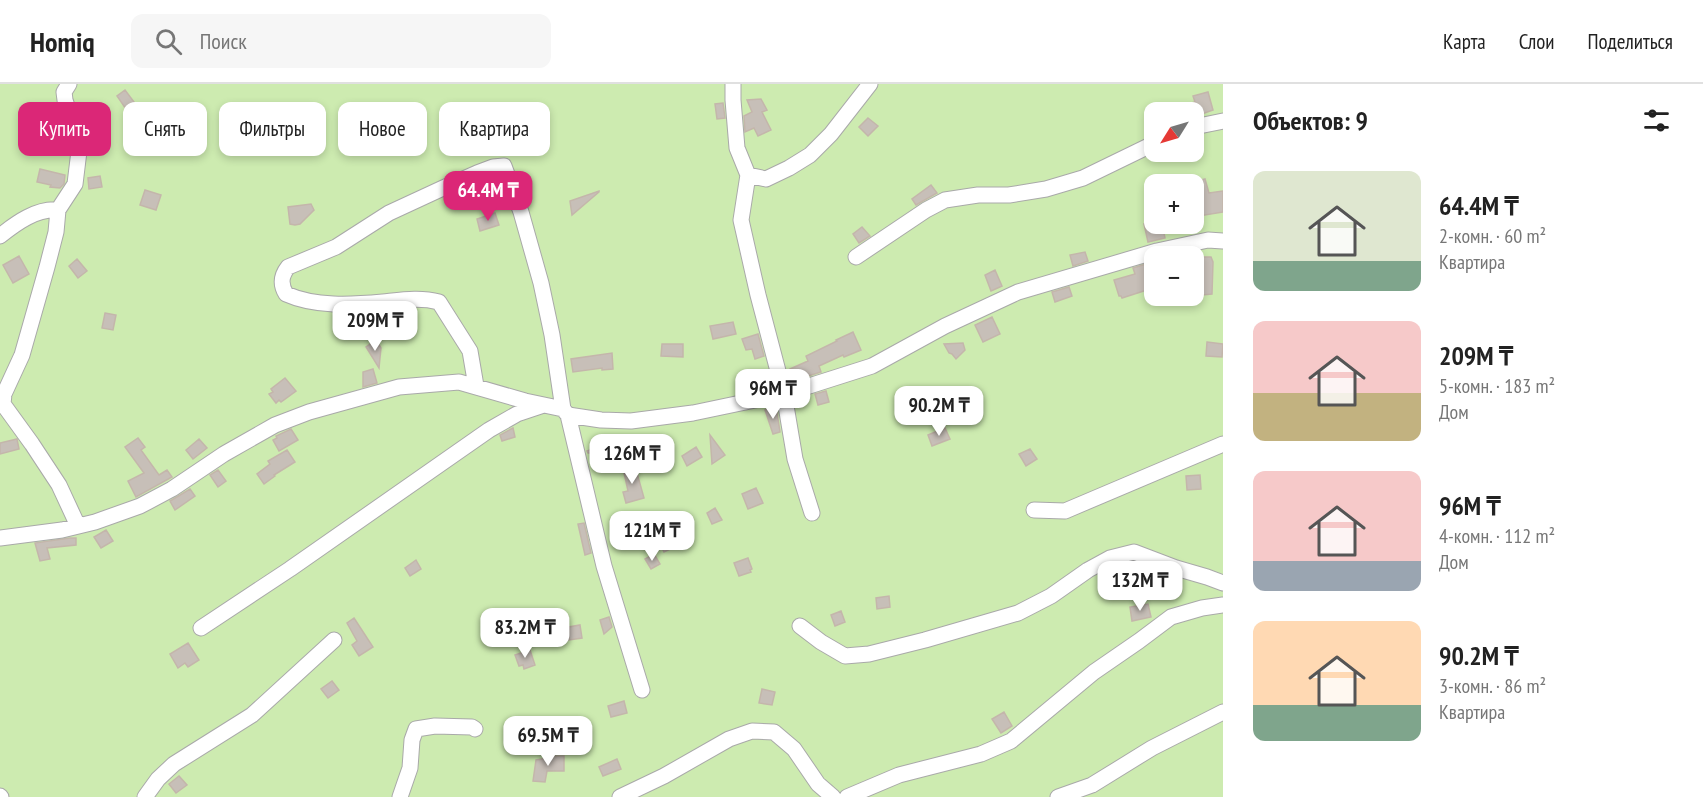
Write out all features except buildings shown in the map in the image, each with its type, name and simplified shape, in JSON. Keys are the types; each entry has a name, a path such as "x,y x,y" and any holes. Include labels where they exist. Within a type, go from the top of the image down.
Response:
{"street":[{"path":"69,84 64,92 65,100 76,133 79,151 75,184 58,210 56,232 47,267 22,354 4,394 3,404 59,485 78,526"},
{"path":"733,84 737,148 748,175 741,220 784,394 795,459 812,513"},
{"path":"748,175 766,178 810,155 831,134 870,84"},
{"path":"1204,124 1223,121"},
{"path":"856,257 926,210 945,200 978,195 1009,195 1046,189 1083,178 1144,148"},
{"path":"476,386 470,351 439,302 427,299 362,304 304,301 286,294 281,285 283,274 288,267 336,247 389,213 477,173 504,166 521,212 541,283 565,412 604,566 642,690"},
{"path":"0,236 38,213 47,209 58,210"},
{"path":"0,538 62,530 95,522 140,506 172,489 224,454 275,425 309,411 399,387 459,382 600,420 631,421 693,413 784,394 872,366 945,326 1018,292 1157,251 1208,240 1223,241"},
{"path":"201,628 290,569 489,430 517,414 547,404"},
{"path":"1034,510 1065,511 1223,444"},
{"path":"800,626 845,656 869,654 1018,613 1051,596 1088,570 1110,558 1134,552 1223,583"},
{"path":"847,797 899,775 981,754 1011,741 1094,672 1171,617 1223,605"},
{"path":"145,797 158,779 174,764 252,715 334,640"},
{"path":"1058,797 1092,786 1152,748 1223,712"},
{"path":"400,797 410,768 412,740 416,729 435,726 475,729"},
{"path":"620,797 664,776 729,739 752,731 774,732 794,749 818,784 833,797"}],"green space":[{"path":"0,84 1223,84 1223,797 0,797"}]}
